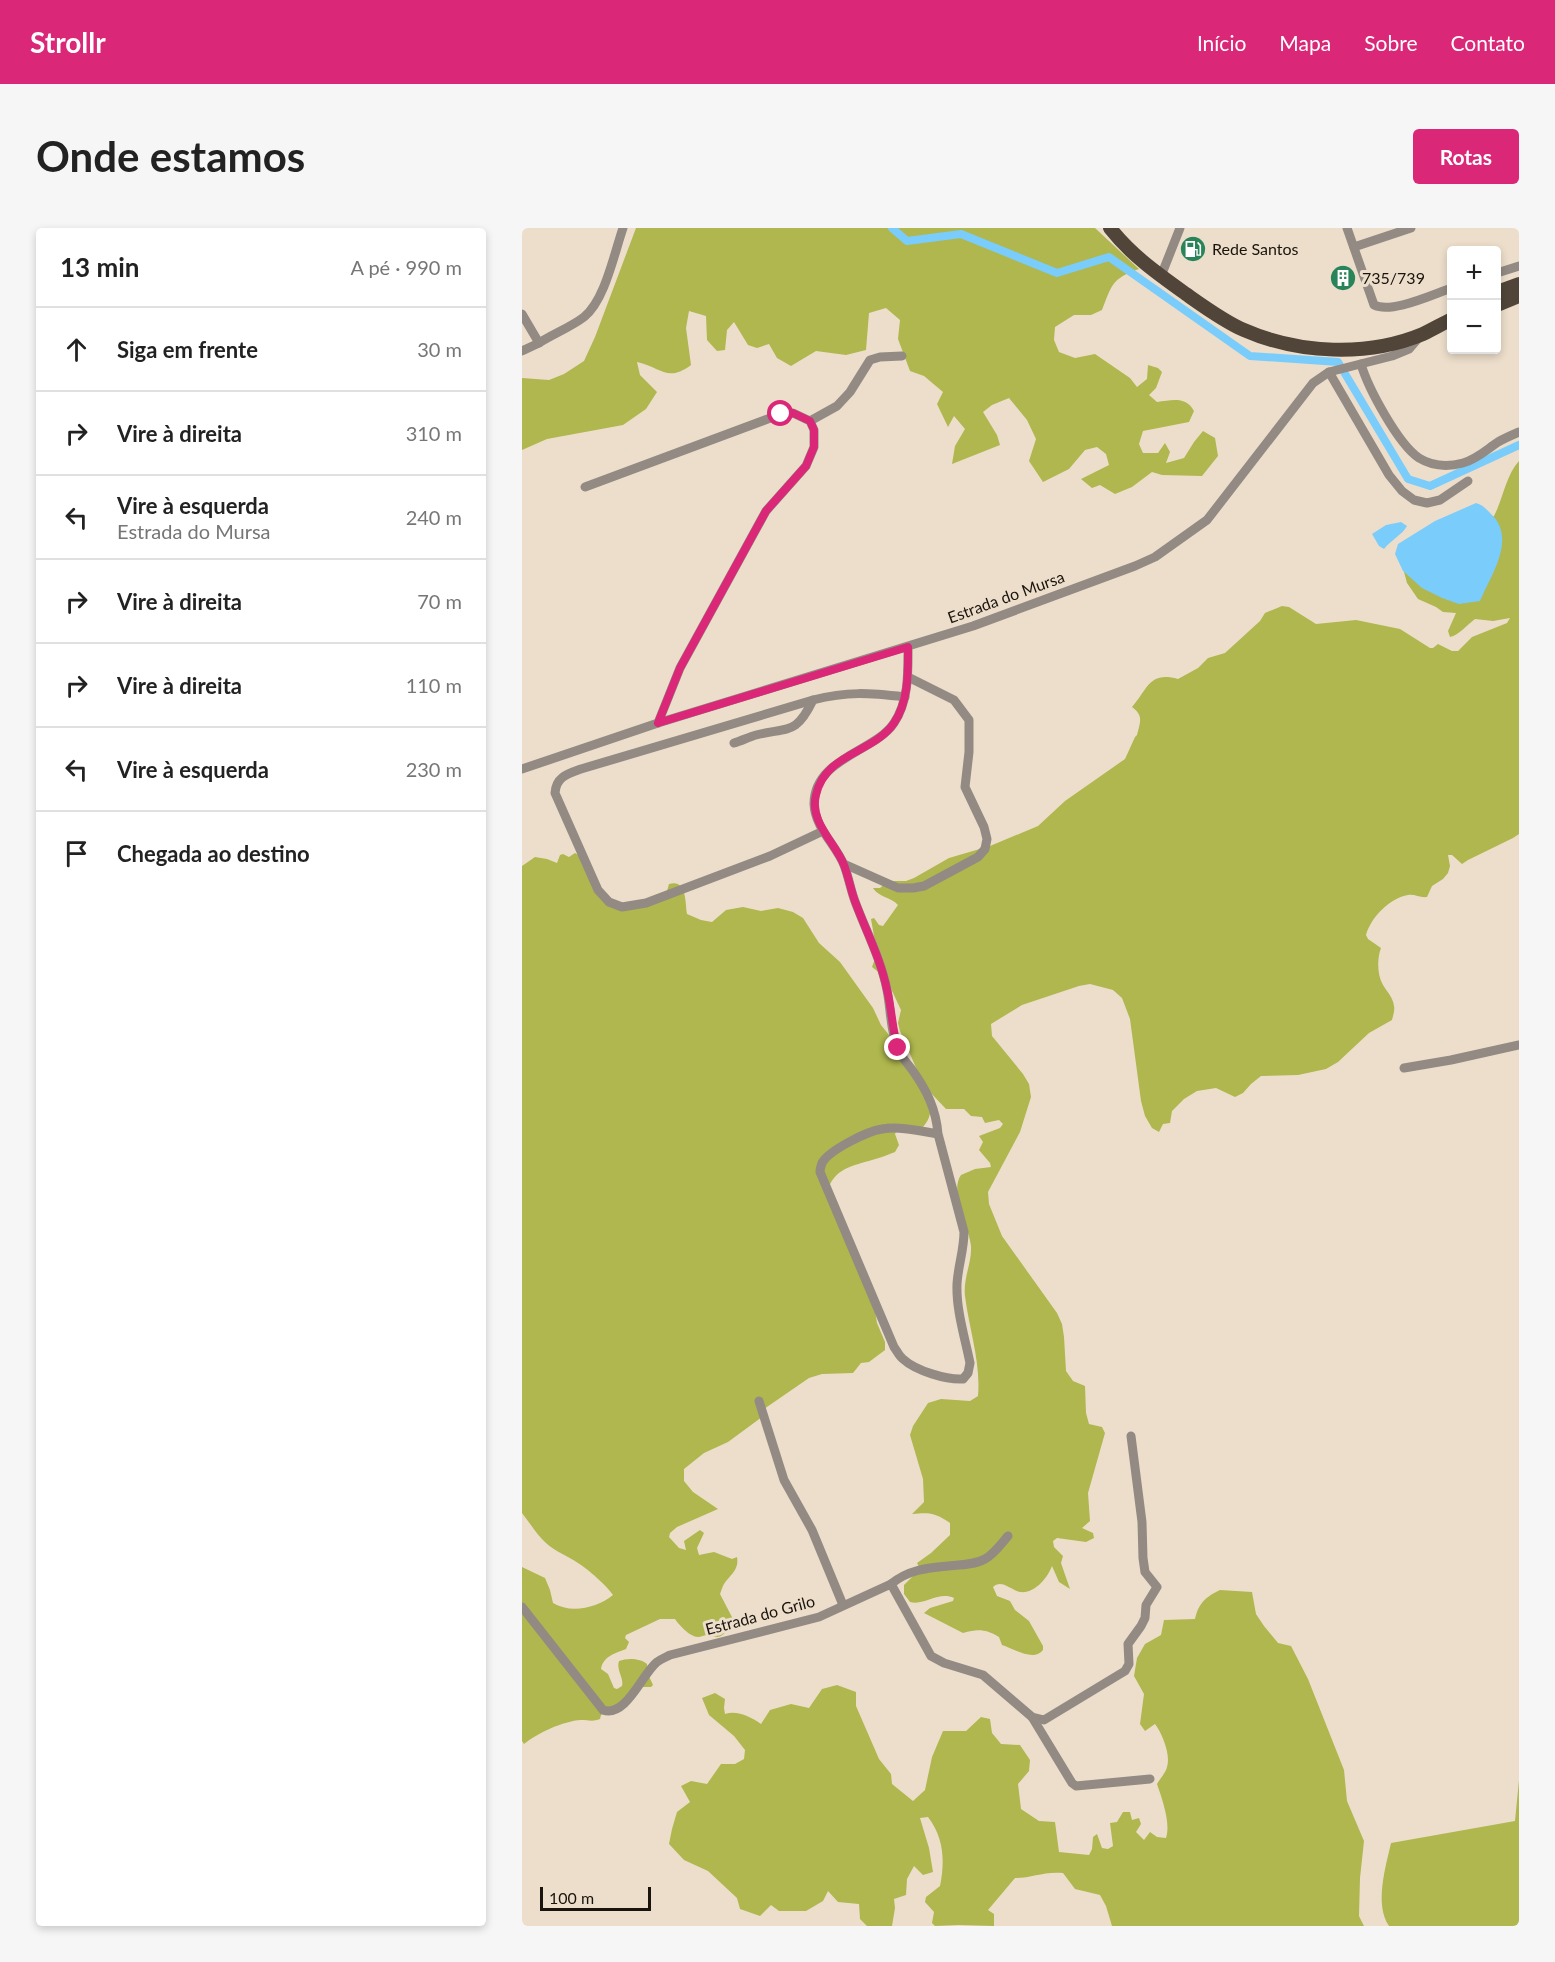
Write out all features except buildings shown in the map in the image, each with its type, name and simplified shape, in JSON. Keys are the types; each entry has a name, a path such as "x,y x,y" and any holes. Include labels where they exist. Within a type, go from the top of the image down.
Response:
{"main road":[{"path":"1110,228 1130,252 1161,276 1242,330 1288,346 1355,349 1392,344 1422,334 1447,322"},
{"path":"1501,291 1519,284"},
{"path":"1501,303 1519,296"}],"street":[{"path":"522,351 585,316 597,301 605,283 623,228"},
{"path":"1161,276 1180,228"},
{"path":"1347,228 1374,305 1394,307 1447,290"},
{"path":"1353,247 1411,228"},
{"path":"1501,272 1519,266"},
{"path":"522,314 539,343"},
{"name":"Estrada do Mursa","path":"522,770 658,723 973,626 1155,557 1207,520 1313,383 1330,372 1409,349 1422,334"},
{"path":"810,421 837,406 850,392 870,360 902,356"},
{"path":"1357,365 1397,432 1412,452 1425,461 1442,466 1465,463 1478,458 1500,441 1519,432"},
{"path":"1330,372 1389,475 1402,491 1414,500 1426,503 1440,500 1468,482"},
{"path":"585,487 781,414 793,413 810,421 814,430 814,447 806,466 766,511 680,668 658,723"},
{"path":"908,647 905,697 894,723 885,732 837,762 819,785 814,805 823,831 844,864 856,904 876,953 887,990 898,1048 926,1089 937,1117 938,1134 964,1232 957,1283 970,1363 968,1373 963,1379 945,1378 912,1365 903,1359 894,1347 820,1172 822,1162 831,1154 860,1137 882,1129 938,1134"},
{"path":"844,864 898,888 913,888 924,886 978,857 985,849 987,839 984,826 965,787 969,752 969,720 954,700 908,677"},
{"path":"823,831 770,856 646,903 622,907 609,902 598,890 555,793 556,784 562,777 581,769 836,694 860,692 905,697"},
{"path":"734,743 755,735 787,730 805,717 813,700"},
{"path":"1404,1068 1519,1045"},
{"path":"759,1401 784,1480 812,1530 843,1605"},
{"path":"1032,1717 1044,1720 1125,1671 1129,1664 1128,1644 1141,1626 1145,1618 1146,1605 1157,1587 1145,1572 1142,1522 1131,1436"},
{"name":"Estrada do Grilo","path":"522,1607 603,1710 613,1712 624,1704 658,1661 670,1655 819,1617 891,1584 916,1569 966,1565 983,1560 993,1553 1008,1536"},
{"path":"891,1584 931,1656 944,1663 983,1675 1032,1717 1072,1783 1081,1787 1150,1779"}],"green space":[{"path":"636,228 1095,228 1139,269 1123,276 1114,284 1102,310 1091,315 1074,315 1055,327 1054,340 1059,352 1075,358 1095,354 1130,378 1137,387 1147,379 1148,365 1158,368 1162,372 1156,388 1149,395 1157,402 1183,401 1194,411 1189,422 1143,431 1139,444 1143,453 1158,453 1165,443 1170,452 1166,463 1184,458 1203,431 1215,438 1218,456 1202,476 1162,475 1152,472 1132,487 1115,494 1100,485 1092,488 1081,479 1109,465 1106,454 1097,447 1085,450 1069,469 1043,482 1029,461 1036,439 1027,420 1009,398 992,405 983,412 997,435 1000,445 952,464 955,446 965,429 954,416 948,427 937,404 943,392 924,376 910,371 898,339 900,320 886,308 869,313 866,350 846,355 816,351 791,366 777,358 769,344 757,348 748,345 734,322 727,330 725,350 717,351 707,340 706,316 689,311 686,328 691,365 676,373 670,373 637,362 640,375 657,392 646,409 623,425 547,439 522,450 522,378 549,380 564,374 584,361"},
{"path":"1519,461 1519,834 1462,864 1452,855 1448,855 1450,866 1448,873 1432,886 1427,897 1411,895 1401,897 1382,909 1372,922 1366,935 1381,948 1378,961 1379,972 1381,981 1393,1003 1392,1020 1369,1033 1338,1062 1326,1069 1298,1075 1261,1076 1243,1093 1235,1097 1216,1088 1197,1091 1184,1099 1172,1111 1170,1123 1163,1124 1159,1132 1152,1128 1145,1116 1130,1019 1122,998 1113,990 1090,984 1079,986 1022,1005 991,1024 992,1036 1023,1074 1029,1084 1031,1097 1020,1132 988,1192 989,1204 1002,1236 1057,1313 1062,1324 1066,1371 1073,1381 1085,1386 1086,1413 1089,1424 1102,1427 1105,1433 1088,1493 1090,1521 1082,1528 1093,1533 1094,1538 1086,1542 1057,1538 1053,1541 1054,1547 1063,1556 1061,1563 1070,1589 1059,1582 1052,1566 1036,1588 1026,1592 1016,1591 1000,1584 993,1587 997,1596 1010,1601 1015,1610 1029,1621 1043,1650 1034,1655 1024,1654 1002,1645 999,1637 990,1632 977,1630 963,1633 924,1613 930,1608 953,1601 954,1598 942,1596 916,1603 910,1602 904,1594 904,1585 920,1569 917,1563 950,1535 950,1523 941,1517 928,1513 912,1514 924,1502 923,1479 910,1435 928,1403 941,1399 970,1401 978,1396 976,1358 965,1296 971,1246 957,1190 961,1175 975,1169 991,1167 979,1150 983,1142 979,1136 1000,1128 1003,1124 999,1120 985,1123 982,1117 971,1116 964,1109 946,1109 928,1090 930,1115 922,1128 896,1132 899,1145 895,1152 841,1171 829,1187 874,1305 877,1323 885,1342 885,1350 869,1362 861,1363 853,1373 822,1374 809,1378 764,1409 762,1417 728,1442 704,1453 684,1469 684,1481 693,1492 718,1509 677,1527 669,1537 679,1548 686,1550 684,1541 700,1530 704,1533 697,1548 699,1555 714,1552 732,1559 737,1557 736,1567 724,1583 720,1594 733,1619 729,1627 720,1636 698,1637 688,1633 675,1619 660,1619 626,1635 625,1638 629,1642 626,1649 607,1658 601,1669 608,1674 614,1688 617,1689 622,1686 618,1668 619,1661 630,1659 641,1661 647,1664 647,1672 653,1685 642,1687 616,1708 601,1715 600,1719 559,1725 524,1744 522,1741 522,1567 545,1578 553,1603 560,1606 584,1608 607,1600 613,1595 587,1569 546,1543 522,1513 522,866 535,857 557,863 560,855 569,857 575,853 582,857 609,900 621,908 667,891 669,884 675,883 682,888 684,893 687,914 701,920 712,922 726,910 743,907 761,911 778,908 793,912 803,918 819,943 840,962 873,1008 881,1025 917,1070 900,1031 898,1023 901,1010 886,978 872,967 877,953 871,919 874,918 879,925 883,926 898,905 873,888 880,888 888,881 906,881 914,878 949,858 990,846 1038,826 1065,801 1125,759 1137,735 1140,723 1140,716 1132,707 1150,683 1161,677 1178,679 1198,668 1208,658 1225,653 1260,621 1265,613 1282,606 1289,607 1316,624 1356,620 1400,629 1430,648 1438,644 1452,651 1458,651 1472,637 1507,623 1510,618 1493,621 1475,619 1450,637 1448,631 1456,613 1443,612 1418,599 1407,583 1404,572 1494,516 1511,473"},
{"path":"1220,1590 1252,1592 1256,1614 1278,1643 1291,1646 1308,1679 1344,1770 1347,1801 1364,1841 1359,1916 1364,1926 1112,1926 1100,1895 1075,1889 1063,1873 1056,1873 1015,1878 988,1910 994,1914 994,1926 935,1926 932,1923 934,1912 925,1902 926,1897 940,1886 943,1859 940,1841 928,1817 920,1818 933,1872 923,1875 914,1866 907,1879 906,1895 894,1899 892,1926 867,1926 860,1919 859,1904 838,1902 828,1891 823,1901 806,1911 779,1911 771,1905 760,1916 740,1909 737,1898 708,1871 684,1860 669,1844 677,1812 690,1802 681,1786 691,1781 707,1784 721,1764 735,1764 744,1759 745,1750 734,1736 709,1715 702,1698 715,1693 725,1699 725,1714 739,1714 761,1724 770,1710 791,1704 809,1708 822,1689 837,1685 856,1692 856,1706 879,1759 891,1774 892,1784 913,1801 925,1790 932,1757 943,1731 966,1731 981,1717 990,1719 992,1733 1001,1744 1020,1745 1030,1760 1029,1771 1018,1784 1021,1809 1039,1821 1055,1822 1059,1852 1089,1855 1093,1837 1097,1834 1102,1848 1108,1849 1113,1846 1110,1823 1117,1822 1123,1812 1130,1812 1132,1820 1139,1818 1141,1824 1136,1832 1144,1840 1150,1832 1157,1837 1166,1838 1167,1818 1157,1784 1166,1769 1168,1756 1163,1738 1155,1724 1145,1731 1140,1724 1144,1694 1134,1676 1137,1658 1145,1644 1161,1635 1164,1620 1195,1619 1204,1601"},
{"path":"1519,1780 1519,1926 1389,1926 1382,1907 1382,1885 1391,1843 1515,1821"}],"water":[{"path":"1476,503 1486,509 1498,524 1502,534 1502,545 1495,568 1480,601 1459,604 1422,588 1403,571 1395,554 1398,544 1435,521"},
{"path":"1401,522 1407,526 1402,532 1384,549 1379,546 1372,534 1386,525"}],"waterway":[{"path":"892,228 907,241 961,234 1057,273 1109,257 1250,356 1338,362 1408,479 1430,486 1519,445"}],"place":[{"name":"Rede Santos","path":"1193,249"},
{"name":"735/739","path":"1343,278"}],"route":[{"path":"781,414 793,413 810,421 814,430 814,447 806,466 766,511 680,668 658,723 908,647 905,697 894,723 879,737 837,762 819,785 814,805 823,831 844,864 856,904 876,953 887,990 898,1048"}]}
